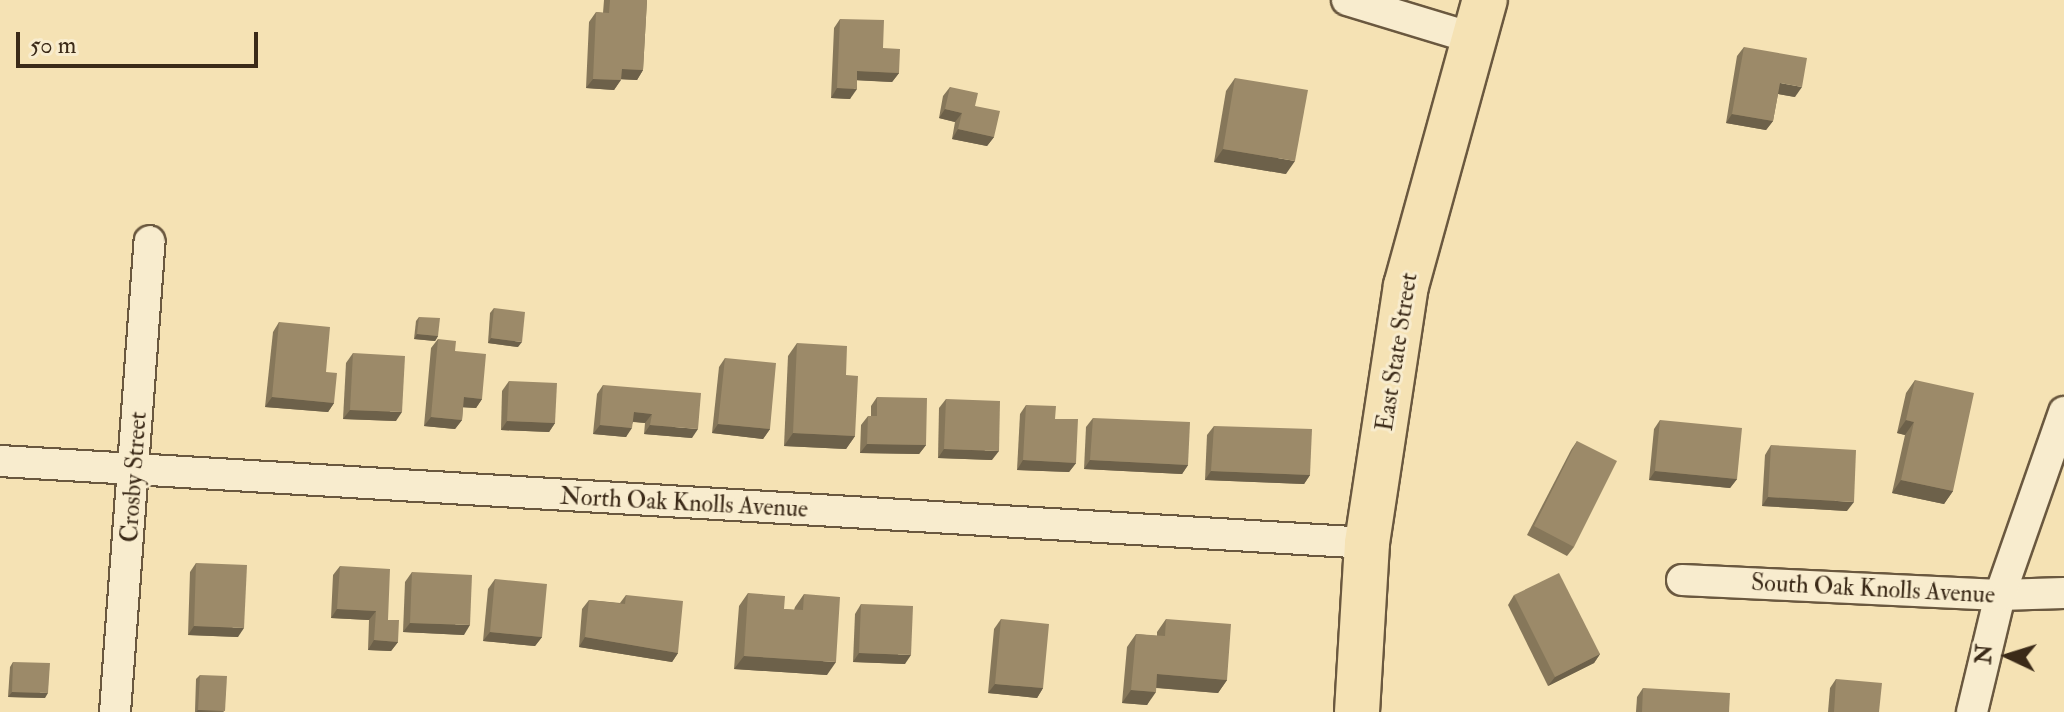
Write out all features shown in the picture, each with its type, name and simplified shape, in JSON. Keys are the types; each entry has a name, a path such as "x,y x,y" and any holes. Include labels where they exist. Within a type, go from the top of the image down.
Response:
{"main road":[{"name":"East State Street","path":"1357,712 1367,543 1406,286 1478,19"}],"street":[{"path":"1347,0 1478,19"},
{"name":"Crosby Street","path":"115,712 150,241"},
{"path":"1972,712 2000,595 2064,412"},
{"name":"North Oak Knolls Avenue","path":"0,461 1367,543"},
{"name":"South Oak Knolls Avenue","path":"1682,580 2000,595 2064,593"}],"building":[{"path":"610,0 647,0 643,70 622,69 621,80 593,79 596,12 609,13"},
{"path":"840,19 884,20 883,48 900,49 899,73 857,71 857,89 837,88"},
{"path":"1744,47 1807,58 1802,87 1780,83 1773,121 1732,114"},
{"path":"1235,78 1308,90 1295,161 1223,149"},
{"path":"950,87 978,93 975,106 1000,111 994,137 958,129 962,113 945,109"},
{"path":"494,308 525,312 522,342 491,338"},
{"path":"419,317 440,318 438,336 417,334"},
{"path":"279,322 330,327 326,372 337,373 334,403 272,397"},
{"path":"438,339 456,341 455,351 486,354 482,399 464,397 462,420 431,417"},
{"path":"797,343 847,346 846,375 858,376 855,436 793,433"},
{"path":"353,353 405,356 402,412 350,410"},
{"path":"725,358 776,363 770,429 718,424"},
{"path":"1915,380 1974,393 1953,491 1901,480 1914,422 1906,420"},
{"path":"509,381 557,383 555,423 507,421"},
{"path":"603,385 701,393 698,429 650,425 652,414 634,412 632,428 600,425"},
{"path":"877,397 927,398 926,445 867,444 868,416 877,416"},
{"path":"946,399 1000,401 999,451 944,449"},
{"path":"1026,405 1056,406 1055,419 1078,419 1076,463 1023,460"},
{"path":"1093,418 1190,422 1188,465 1090,460"},
{"path":"1660,420 1742,428 1737,479 1655,471"},
{"path":"1214,426 1312,429 1310,475 1211,471"},
{"path":"1577,441 1617,461 1574,547 1534,526"},
{"path":"1771,445 1856,450 1854,502 1768,497"},
{"path":"196,563 247,565 244,628 194,626"},
{"path":"340,566 390,569 388,620 399,620 398,642 374,640 376,611 337,609"},
{"path":"412,572 472,575 470,625 410,623"},
{"path":"1559,573 1600,654 1555,677 1514,595"},
{"path":"495,579 547,584 542,637 490,632"},
{"path":"748,593 785,596 784,609 803,610 804,594 840,597 836,662 744,656"},
{"path":"626,595 683,601 678,653 585,637 589,600 625,604"},
{"path":"861,604 913,606 911,655 859,653"},
{"path":"1001,619 1049,624 1043,688 995,684"},
{"path":"1166,619 1231,624 1227,680 1157,674 1156,692 1131,690 1136,634 1165,636"},
{"path":"13,662 50,663 48,693 12,692"},
{"path":"200,675 227,676 225,711 198,710"},
{"path":"1836,679 1882,683 1879,712 1834,712"},
{"path":"1643,688 1730,693 1729,712 1642,712"}]}
